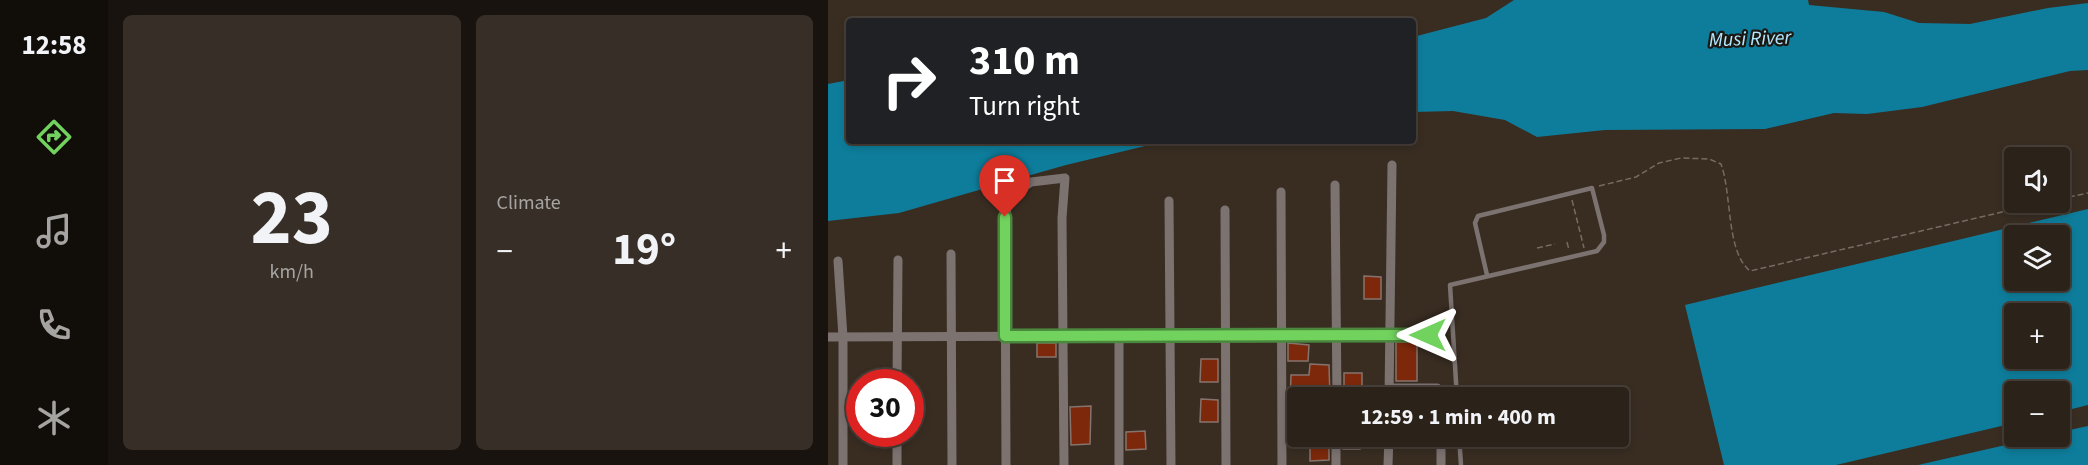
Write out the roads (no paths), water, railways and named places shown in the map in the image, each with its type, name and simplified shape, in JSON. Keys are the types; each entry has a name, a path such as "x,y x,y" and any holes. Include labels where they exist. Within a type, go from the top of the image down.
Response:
{"street":[{"path":"1389,387 1392,165"},
{"path":"1006,465 1005,217 1010,196 1031,182 1065,178 1062,218 1064,465"},
{"path":"1335,185 1337,387"},
{"path":"1281,192 1282,465"},
{"path":"1168,201 1171,465"},
{"path":"1225,210 1226,465"},
{"path":"951,254 952,465"},
{"path":"897,369 898,260"},
{"path":"838,261 843,337 843,465"},
{"path":"828,337 1428,335"},
{"path":"1119,336 1119,465"},
{"path":"897,447 897,465"},
{"path":"1336,447 1336,465"},
{"path":"1388,465 1389,447"},
{"path":"1441,447 1441,465"}],"lane":[{"path":"1456,387 1450,285 1597,251 1604,242 1592,189 1478,216 1476,223 1487,275"},
{"path":"1460,447 1461,465"}],"water":[{"name":"Musi River","path":"1514,0 1808,0 1809,5 1884,12 1919,23 1970,24 2048,8 2088,3 2088,70 2070,71 1922,107 1867,114 1834,113 1765,129 1605,130 1537,137 1505,120 1453,111 1416,112 1416,36 1486,18"},
{"path":"846,81 846,144 1154,144 1066,165 899,213 828,221 828,84"},
{"path":"2088,209 2088,405 2070,410 2070,381 2004,381 2004,425 1836,465 1724,465 1685,305 2004,229 2004,291 2070,291 2070,225 2021,225"},
{"path":"2088,426 2088,465 1918,465 2004,445 2070,447 2070,430"}]}
